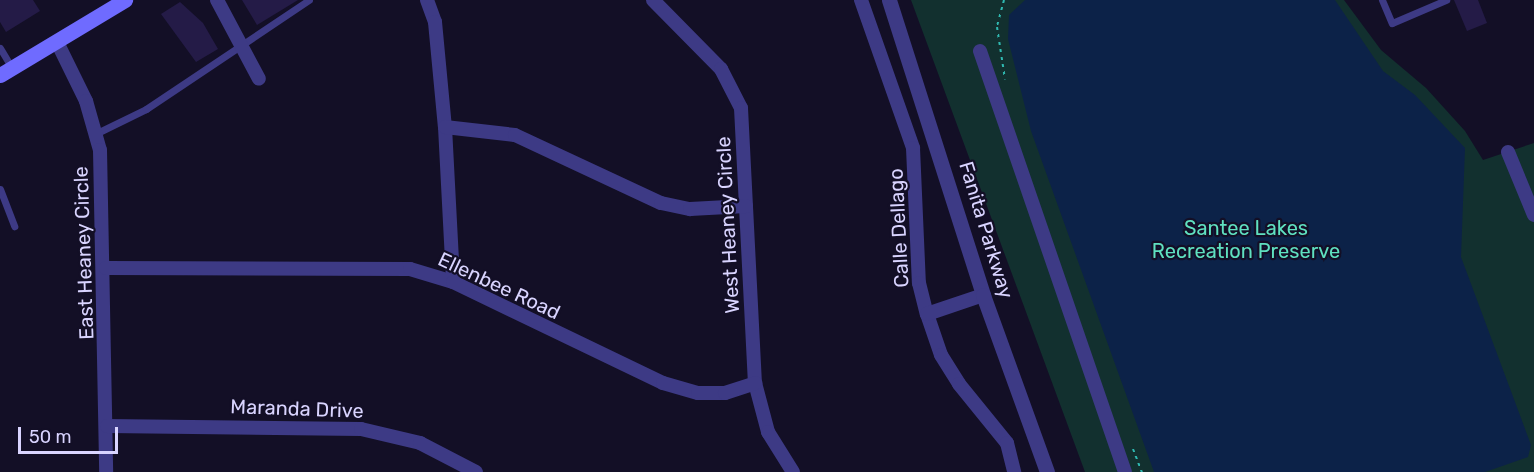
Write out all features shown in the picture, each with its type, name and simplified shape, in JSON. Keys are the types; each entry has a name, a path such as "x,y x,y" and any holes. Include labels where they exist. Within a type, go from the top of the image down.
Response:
{"main road":[{"path":"6,72 123,1"}],"street":[{"path":"217,0 244,45 259,79"},
{"path":"427,0 435,21 445,127 453,282"},
{"name":"West Heaney Circle","path":"653,0 721,69 741,108 755,383 768,432 793,472"},
{"name":"Calle Dellago","path":"861,0 913,148 919,283 927,314 941,355 959,384 1007,442 1014,472"},
{"name":"Fanita Parkway","path":"889,0 983,295 1047,472"},
{"name":"East Heaney Circle","path":"57,42 97,133 105,268 106,472"},
{"path":"980,51 1125,472"},
{"path":"445,127 515,135 661,203 690,209 746,206"},
{"path":"1509,152 1534,215"},
{"name":"Ellenbee Road","path":"105,268 393,267 453,282 663,383 707,393 755,383"},
{"path":"927,314 983,295"},
{"name":"Maranda Drive","path":"107,426 361,429 420,443 476,472"}],"lane":[{"path":"97,133 146,108 309,0"},
{"path":"1382,0 1392,23 1446,0"},
{"path":"0,48 6,72"},
{"path":"0,189 14,226"}],"green space":[{"name":"Santee Lakes Recreation Preserve","path":"911,0 1344,0 1381,50 1426,88 1465,131 1483,160 1534,143 1534,472 1085,472"}],"water":[{"name":"Santee Lakes Recreation Preserve","path":"1025,0 1335,0 1383,71 1415,95 1465,148 1461,257 1531,445 1528,457 1485,472 1154,472 1031,131 1008,39 1009,15"}],"building":[{"path":"0,0 33,0 40,11 6,32 0,22"},
{"path":"242,0 298,0 257,25"},
{"path":"1454,0 1478,0 1487,23 1467,31"},
{"path":"180,2 203,23 218,49 196,62 161,14"}]}
